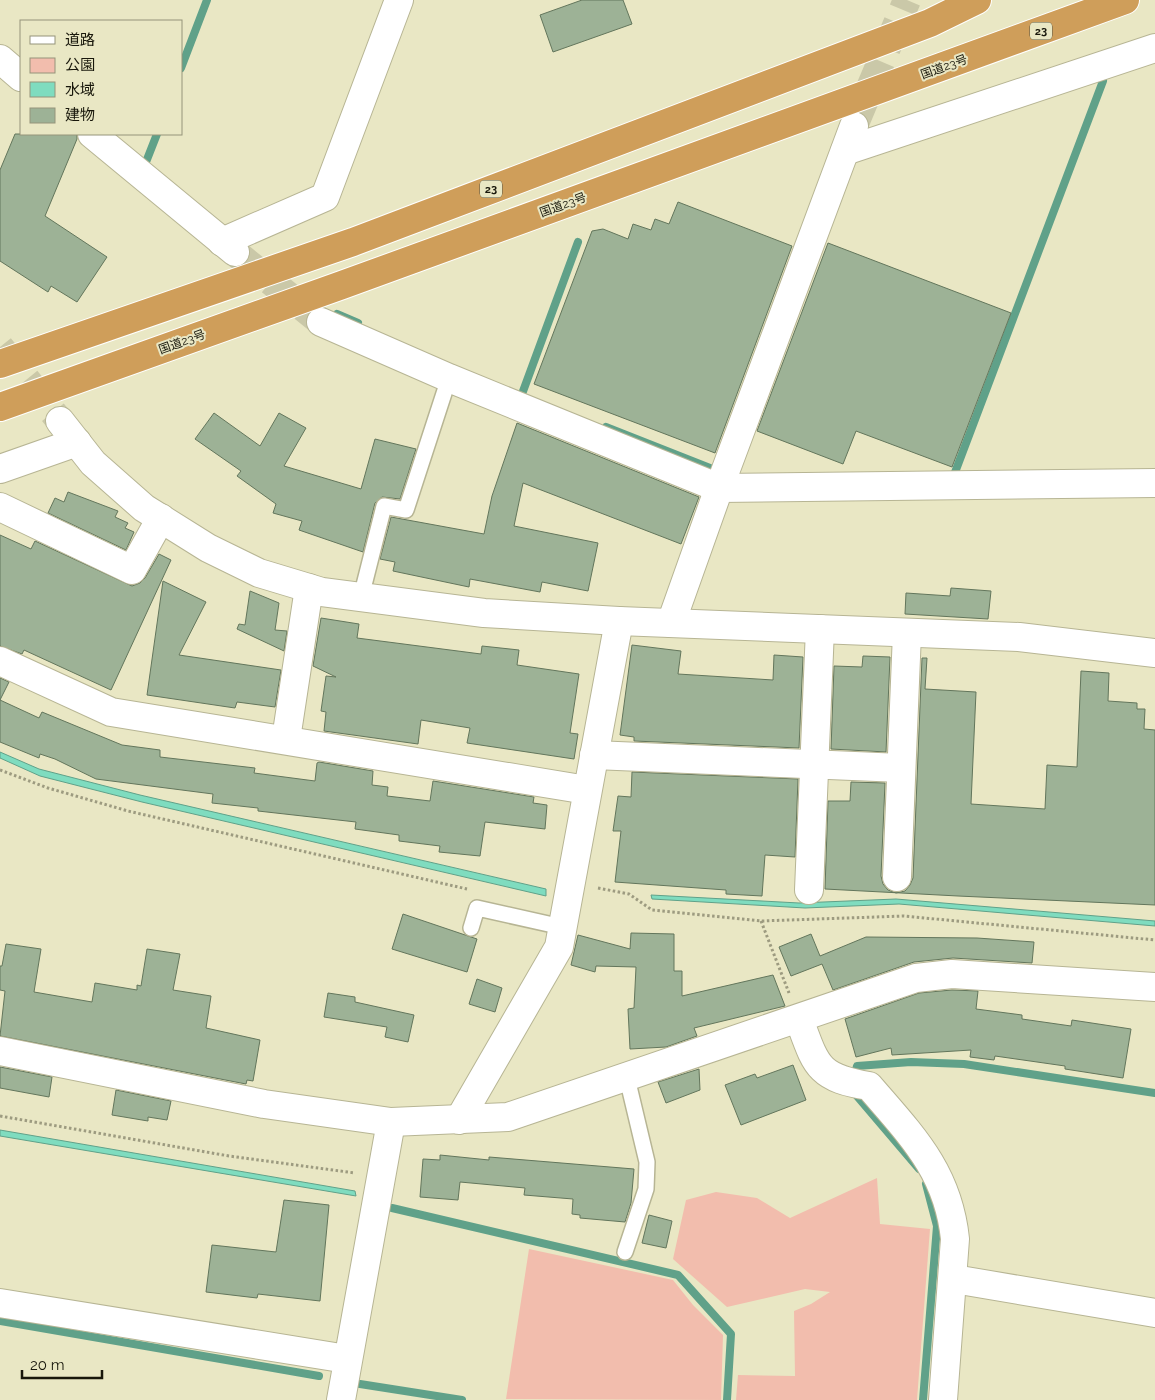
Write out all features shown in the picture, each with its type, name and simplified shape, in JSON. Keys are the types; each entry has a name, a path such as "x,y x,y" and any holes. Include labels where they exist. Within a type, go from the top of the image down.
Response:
{"highway":[{"name":"23","path":"0,364 353,242 930,22 977,0"},
{"name":"国道23号","path":"0,407 342,285 1125,0"}],"street":[{"path":"93,135 230,248 325,197 399,0"},
{"path":"671,623 718,488 849,138 1155,48"},
{"path":"0,60 20,75"},
{"path":"321,322 449,378 718,488 1155,483"},
{"path":"60,421 93,463 144,508 208,548 260,573 309,588 361,597 484,612 619,621 1019,637 1155,653"},
{"path":"0,470 77,442"},
{"path":"0,507 132,570 161,518"},
{"path":"286,739 309,588"},
{"path":"459,1120 559,947 619,621"},
{"path":"809,890 820,629"},
{"path":"897,877 907,633"},
{"path":"0,661 111,712 286,739 587,790"},
{"path":"594,754 901,768"},
{"path":"0,1050 264,1104 391,1122 459,1120 508,1117 916,978 952,974 1155,987"},
{"path":"799,1019 812,1056 820,1067 831,1077 845,1082 869,1086 915,1140 942,1183 953,1218 956,1239 943,1400"},
{"path":"340,1400 391,1122"},
{"path":"954,1279 1155,1313"},
{"path":"0,1303 347,1359"}],"lane":[{"path":"361,597 384,506 406,510 449,378"},
{"path":"471,928 477,908 562,927"},
{"path":"625,1252 646,1189 647,1162 627,1078"}],"path":[{"path":"0,770 48,788 128,811 468,890"},
{"path":"570,882 629,894 652,910 761,921 904,916 1155,940"},
{"path":"761,921 799,1019"},
{"path":"0,1116 229,1156 381,1176"}],"green space":[{"path":"877,1178 880,1224 930,1229 917,1400 736,1400 738,1375 795,1376 794,1311 811,1304 830,1292 805,1289 727,1307 673,1259 686,1200 716,1192 757,1198 790,1218"},
{"path":"529,1249 673,1280 693,1305 723,1335 721,1400 506,1399"}],"water":[{"path":"0,752 39,769 140,795 546,889 546,896 142,802 40,776 0,758"},
{"path":"651,895 799,903 896,899 1155,921 1155,926 899,904 805,908 652,899"},
{"path":"0,1130 355,1191 356,1196 0,1136"}],"building":[{"path":"582,0 623,0 632,24 553,52 540,15"},
{"path":"15,134 77,135 45,216 107,257 77,302 51,286 48,292 0,261 0,170"},
{"path":"678,202 792,246 715,453 534,384 592,231 603,229 628,239 633,224 651,230 655,219 669,224"},
{"path":"828,243 1011,313 952,467 856,431 843,464 757,431"},
{"path":"214,413 260,446 279,413 306,428 284,466 361,489 375,439 416,449 400,499 382,497 375,503 363,552 299,530 302,521 273,513 276,504 237,476 241,471 195,439"},
{"path":"517,423 699,497 681,544 523,483 514,526 598,543 588,591 542,582 540,592 470,579 469,587 393,571 395,562 380,559 391,517 484,534 492,496"},
{"path":"68,492 118,511 115,517 128,523 125,528 134,532 126,550 48,513 55,498 64,502"},
{"path":"0,535 31,549 35,541 132,586 140,583 145,578 159,554 171,560 111,690 24,650 22,654 0,646"},
{"path":"163,581 206,602 179,655 281,670 275,707 237,702 235,708 147,695"},
{"path":"951,588 991,591 988,619 905,614 906,593 950,596"},
{"path":"250,591 279,603 275,630 287,631 284,651 237,629 239,624 245,625"},
{"path":"321,618 359,624 357,638 481,654 482,646 519,650 517,665 579,674 570,733 578,734 574,759 467,743 470,728 421,720 418,744 324,731 326,712 321,711 326,676 336,677 313,666"},
{"path":"632,645 681,651 678,674 773,680 774,655 803,657 799,748 634,741 634,737 620,735"},
{"path":"863,656 890,657 886,752 831,749 834,666 862,667"},
{"path":"922,658 927,658 925,689 976,692 971,804 1045,809 1047,765 1077,767 1081,671 1109,673 1108,701 1137,703 1137,709 1145,709 1144,729 1155,730 1155,905 897,893 905,891 913,878"},
{"path":"0,678 9,682 0,700"},
{"path":"0,700 39,718 42,712 122,745 160,750 160,757 255,768 254,773 315,781 317,763 319,762 373,771 372,785 388,787 387,796 430,801 433,781 534,797 533,803 547,805 545,829 485,822 480,856 439,852 440,846 399,841 399,835 355,829 356,822 258,811 258,808 212,803 213,794 96,779 55,759 40,754 39,758 0,742"},
{"path":"632,772 798,779 795,857 765,855 762,896 726,894 726,890 615,882 621,831 613,831 618,796 631,797"},
{"path":"851,782 885,783 881,876 883,884 888,890 895,893 825,889 828,801 850,801"},
{"path":"403,914 477,939 467,972 392,949"},
{"path":"631,933 674,934 674,971 682,971 682,996 773,975 785,1006 694,1028 697,1036 666,1047 630,1049 628,1009 634,1008 636,967 596,966 595,972 571,965 578,935 630,949"},
{"path":"811,934 820,956 866,937 977,938 1034,942 1032,963 953,958 914,962 833,990 822,964 791,976 779,947"},
{"path":"6,944 41,949 34,992 92,1002 95,983 137,990 137,985 141,986 147,949 180,954 173,990 211,996 206,1028 260,1040 253,1081 247,1080 246,1084 0,1036 5,991 0,990 0,966 2,966"},
{"path":"477,979 502,988 495,1012 469,1004"},
{"path":"952,990 978,991 976,1009 1022,1015 1022,1019 1071,1026 1072,1020 1131,1029 1123,1078 1065,1069 1065,1066 995,1056 994,1060 970,1057 971,1050 892,1055 891,1048 856,1057 845,1019 919,993"},
{"path":"328,993 355,997 355,1002 414,1015 408,1042 385,1037 387,1027 324,1017"},
{"path":"793,1065 806,1100 741,1125 725,1085 755,1074 757,1078"},
{"path":"0,1067 52,1077 49,1097 0,1088"},
{"path":"699,1069 700,1090 666,1103 658,1082"},
{"path":"116,1090 171,1101 167,1120 148,1117 148,1121 112,1115"},
{"path":"440,1155 489,1160 489,1157 634,1169 631,1203 625,1222 580,1218 580,1215 572,1214 573,1199 524,1195 525,1188 460,1182 458,1200 420,1197 423,1159 440,1160"},
{"path":"284,1200 329,1205 320,1301 258,1294 257,1298 206,1292 212,1245 276,1252"},
{"path":"649,1215 672,1221 666,1248 642,1243"}],"waterway":[{"path":"182,65 207,0"},
{"path":"954,475 1103,81"},
{"path":"146,162 157,135"},
{"path":"522,394 578,242"},
{"path":"337,314 358,323"},
{"path":"606,427 710,468"},
{"path":"855,1074 857,1066 911,1062 964,1064 1155,1093"},
{"path":"856,1095 919,1169"},
{"path":"923,1400 937,1226 926,1184"},
{"path":"392,1208 678,1275 731,1334 727,1400"},
{"path":"0,1321 319,1376"},
{"path":"360,1384 462,1400"}],"tunnel":[{"path":"854,126 907,0"},
{"path":"238,255 321,322"},
{"path":"0,347 60,421"}]}
